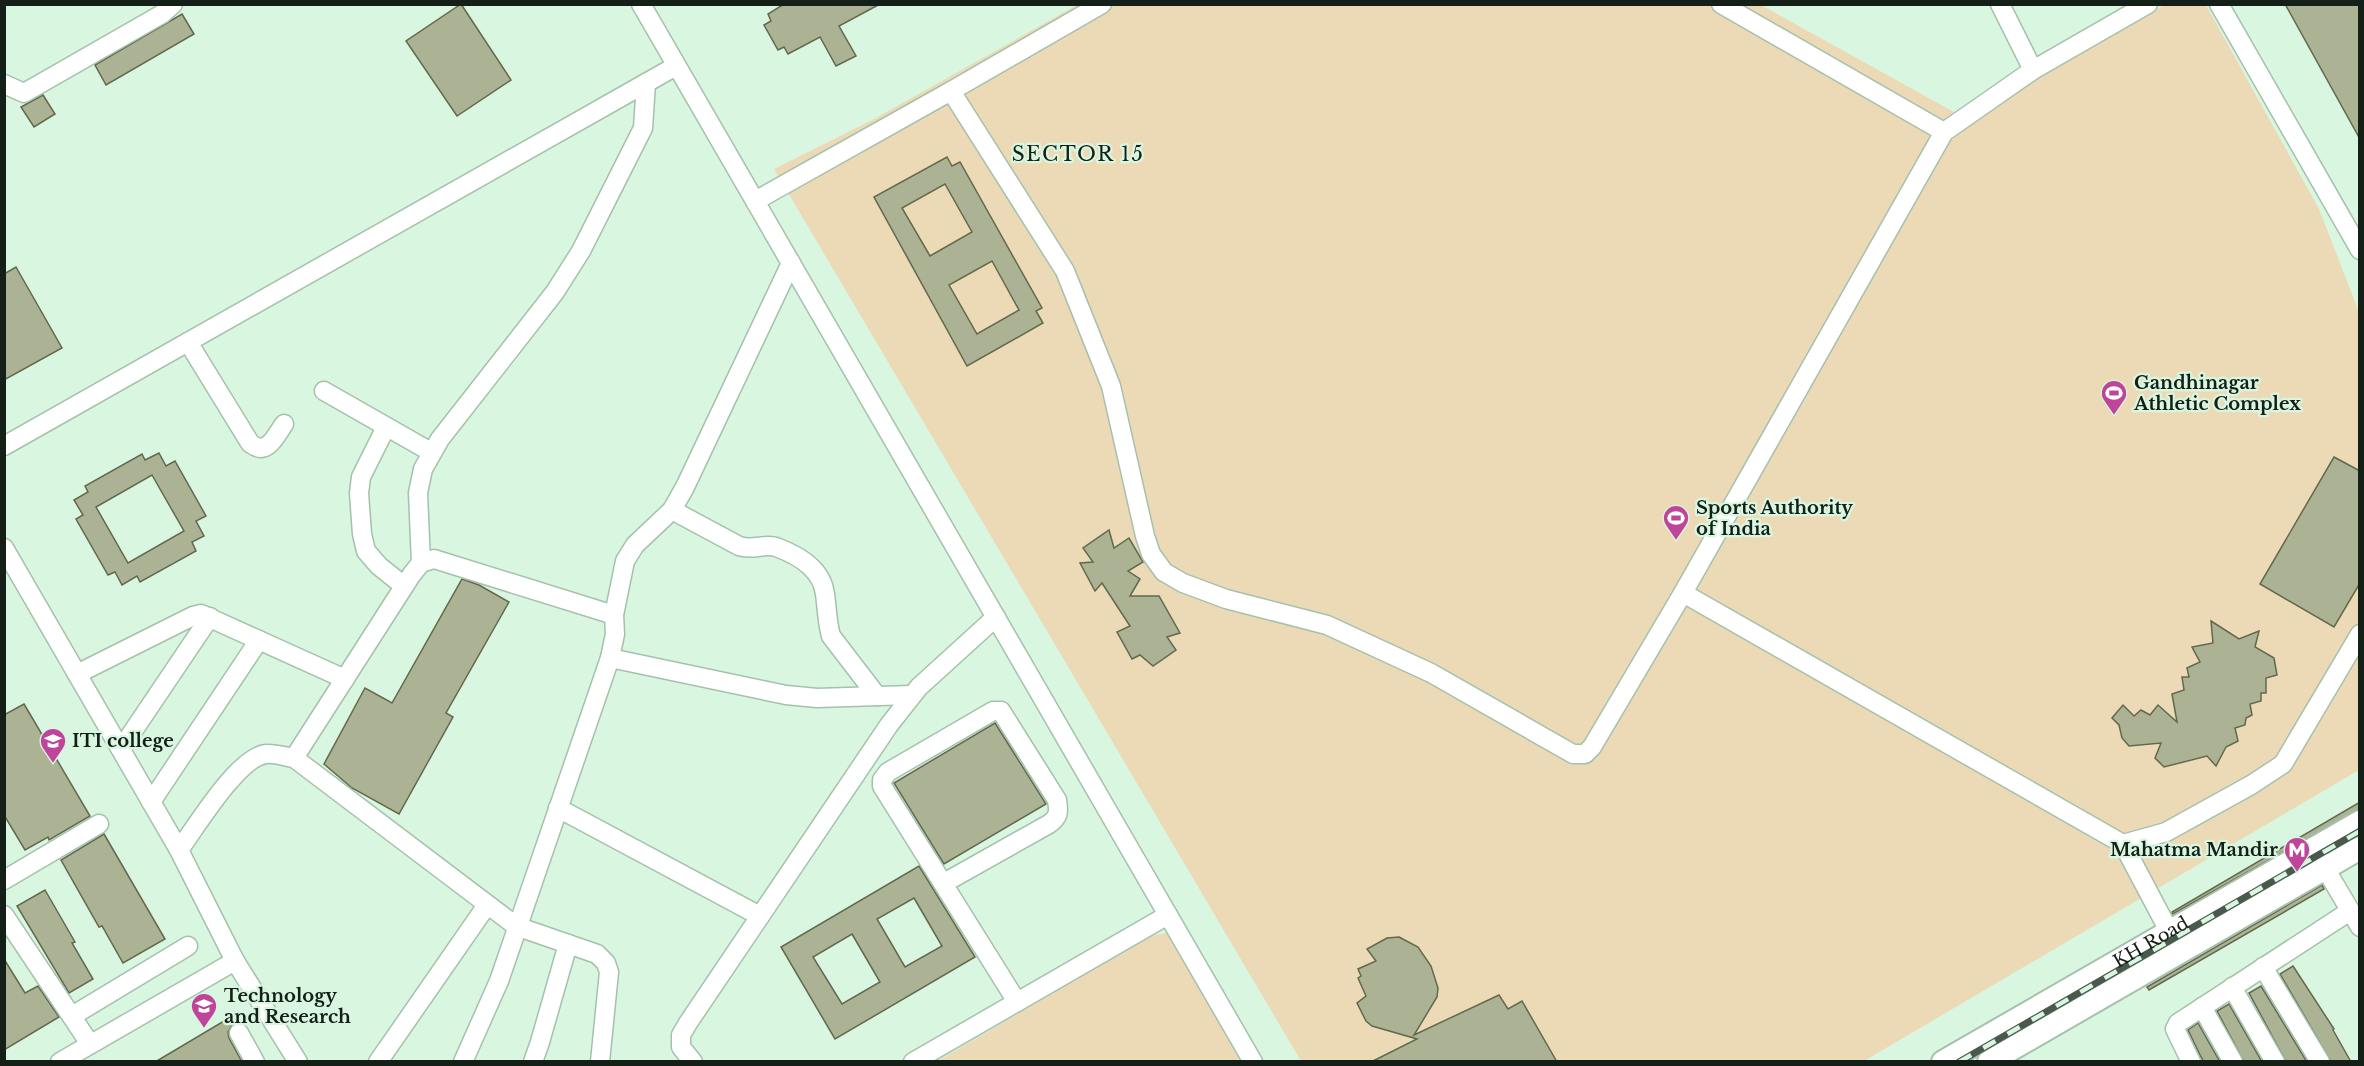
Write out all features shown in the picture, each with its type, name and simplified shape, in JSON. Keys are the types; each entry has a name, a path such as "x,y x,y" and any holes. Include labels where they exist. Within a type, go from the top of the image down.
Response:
{"main road":[{"name":"KH Road","path":"1989,1062 2319,858 2360,822"},
{"name":"KH Road","path":"1943,1062 2169,931 2319,858 2360,848"}],"street":[{"path":"4,84 24,93 162,14 173,4"},
{"path":"641,4 1253,1062"},
{"path":"755,201 1102,4"},
{"path":"1721,4 1944,132"},
{"path":"2000,4 2033,70"},
{"path":"951,91 1065,271 1111,386 1144,536 1151,554 1164,572 1183,583 1226,599 1327,625 1431,673 1573,754 1585,754 1592,747 1683,593 1944,132 2033,70 2148,4"},
{"path":"2219,4 2360,250"},
{"path":"4,446 676,66"},
{"path":"421,563 418,493 423,469 432,452 568,273 638,141 645,114 646,83"},
{"path":"463,1062 499,981 610,658 615,634 614,615 625,561 635,545 672,510 685,487 791,263"},
{"path":"188,342 250,443 256,448 263,449 270,445 284,424"},
{"path":"324,392 432,452"},
{"path":"386,427 360,477 358,493 362,534 366,551 379,566 404,586"},
{"path":"672,510 739,546 749,549 776,547 808,564 823,582 831,636 877,696"},
{"path":"4,548 179,850 235,962 298,1062"},
{"path":"294,758 421,563 434,559 614,615"},
{"path":"1683,593 2123,844 2169,931"},
{"path":"77,674 201,614 345,679"},
{"path":"121,750 210,617"},
{"path":"693,1062 681,1047 681,1035 760,916 911,695 996,617"},
{"path":"2123,844 2166,832 2251,785 2283,764 2360,634"},
{"path":"151,802 259,640"},
{"path":"610,658 786,694 817,698 911,695"},
{"path":"944,884 1049,824 1056,819 1059,811 1057,800 1001,711 993,711 888,772 882,780 882,786 1017,1002"},
{"path":"179,850 238,770 252,759 267,754 294,758 516,926 597,954 606,963 609,972 600,1062"},
{"path":"558,808 760,916"},
{"path":"4,880 99,824"},
{"path":"2319,858 2360,927"},
{"path":"378,1062 487,905"},
{"path":"2191,1062 2175,1029 2185,1017 2350,911"},
{"path":"4,915 90,1044"},
{"path":"913,1061 1168,915"},
{"path":"533,1062 568,944"},
{"path":"72,1016 188,946"},
{"path":"60,1062 235,962"},
{"path":"2264,967 2320,1062"},
{"path":"2232,987 2275,1062"},
{"path":"2202,1007 2233,1062"},
{"path":"239,1033 255,1062"}],"shaded area":[{"name":"Sports Authority of India","path":"1077,5 1761,5 1963,117 2164,5 2206,5 2319,209 2359,312 2359,770 1864,1061 1301,1061 774,169 874,119"},
{"path":"1182,930 1258,1062 936,1062 1151,936"}],"building":[{"path":"461,4 511,80 457,116 406,41"},
{"path":"784,4 880,4 839,26 856,56 836,66 820,37 788,54 784,47 778,50 764,25 771,21 768,14"},
{"path":"2285,4 2360,4 2360,139"},
{"path":"182,14 194,34 106,85 95,65"},
{"path":"43,95 55,114 34,127 21,107"},
{"path":"947,157 952,166 960,162 1042,308 1036,311 1043,323 967,366 874,197","holes":["945,184 972,232 930,256 902,208","992,261 1019,310 977,334 949,285"]},
{"path":"16,267 62,348 4,380 4,274"},
{"path":"159,453 166,466 175,461 206,516 196,521 204,536 192,542 196,551 140,582 137,576 122,585 115,572 108,575 76,519 83,515 74,500 88,492 85,486 142,454 145,460","holes":["152,475 184,531 128,563 96,507"]},
{"path":"2334,457 2360,471 2360,583 2334,627 2260,584"},
{"path":"1109,530 1114,548 1129,538 1143,562 1128,571 1140,579 1130,596 1159,596 1180,633 1167,637 1176,650 1153,666 1140,655 1132,659 1117,632 1130,626 1102,583 1095,591 1080,563 1093,562 1083,548"},
{"path":"462,579 479,585 509,602 446,713 453,717 399,814 352,788 324,764 365,688 392,703"},
{"path":"2211,621 2239,639 2259,631 2255,647 2274,658 2277,675 2266,678 2266,693 2261,693 2261,701 2250,704 2252,715 2246,718 2245,725 2235,728 2238,741 2226,747 2216,766 2207,756 2164,767 2155,758 2161,743 2129,746 2122,738 2119,725 2112,718 2123,705 2134,716 2141,710 2150,715 2158,705 2177,722 2172,694 2184,690 2182,677 2189,677 2187,668 2200,662 2192,647 2213,643"},
{"path":"24,704 90,816 49,840 48,837 25,850 4,815 4,715"},
{"path":"995,723 1046,804 944,864 894,783"},
{"path":"2360,802 2360,809 2173,914 2172,912"},
{"path":"104,834 165,939 123,963 102,926 99,927 61,860"},
{"path":"919,866 975,957 835,1039 781,947","holes":["914,898 942,946 905,967 877,919","852,934 880,982 842,1004 813,957"]},
{"path":"2322,885 2324,889 2149,990 2147,987"},
{"path":"45,890 93,979 69,993 17,906"},
{"path":"1399,937 1418,947 1431,966 1438,988 1437,997 1414,1035 1499,995 1508,1009 1522,1001 1557,1062 1371,1062 1417,1039 1372,1026 1366,1021 1357,1003 1366,996 1358,978 1361,976 1358,969 1376,961 1367,949 1387,938"},
{"path":"4,959 25,993 38,986 59,1017 4,1050"},
{"path":"2293,966 2334,1029 2351,1062 2331,1062 2280,974"},
{"path":"2261,986 2307,1062 2286,1062 2249,993"},
{"path":"2229,1004 2262,1062 2244,1062 2217,1011"},
{"path":"229,1018 233,1024 228,1032 229,1038 242,1062 155,1062"},
{"path":"2198,1023 2220,1062 2204,1062 2201,1057 2188,1030"}],"railway":[{"path":"1959,1062 2360,831"}],"place":[{"name":"Gandhinagar Athletic Complex","path":"2114,416"},
{"name":"Sports Authority of India","path":"1676,541"},
{"name":"ITI college","path":"53,764"},
{"name":"Mahatma Mandir","path":"2297,873"},
{"name":"Technology and Research","path":"204,1029"}],"district":[{"name":"SECTOR 15","path":"1078,154"}]}
